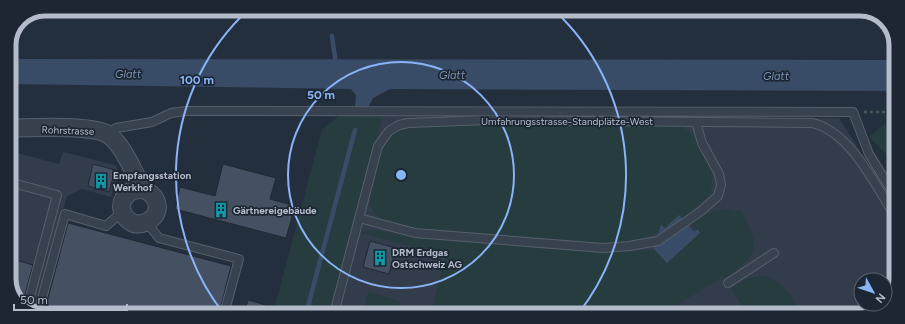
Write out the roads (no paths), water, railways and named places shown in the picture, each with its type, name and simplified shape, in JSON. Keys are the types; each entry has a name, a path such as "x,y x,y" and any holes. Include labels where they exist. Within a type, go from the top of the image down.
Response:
{"street":[{"name":"Rohrstrasse","path":"16,128 93,129 109,135 121,148 143,189 149,192 156,202 156,214 147,223"},
{"path":"143,189 131,191 126,194 123,200 122,212 125,218 135,224 147,223"}],"lane":[{"path":"109,135 116,128 152,122 171,113 186,111 853,112 869,154 889,186"},
{"name":"Umfahrungsstrasse-Standplätze-West","path":"336,308 380,142 389,131 401,124 488,120 804,122 828,128 838,135 849,146 889,207"},
{"path":"359,218 415,233 604,248 629,246 658,241 706,207 717,197 721,189 719,172 702,143 696,122"},
{"path":"16,184 57,195 28,303"},
{"path":"40,307 65,214 106,226 122,212"},
{"path":"147,223 159,238 239,259 226,308"},
{"path":"728,283 774,253"}],"water":[{"name":"Glatt","path":"16,59 889,60 889,91 390,89 373,98 368,107 355,107 356,95 351,89 16,84"},
{"path":"679,215 694,232 698,229 700,233 667,263 653,248 661,225 665,228"}],"waterway":[{"path":"332,36 336,64"},
{"path":"308,308 355,130"}],"place":[{"name":"Empfangsstation Werkhof","path":"101,181"},
{"name":"Gärtnereigebäude","path":"221,210"},
{"name":"DRM Erdgas Ostschweiz AG","path":"380,258"}]}
